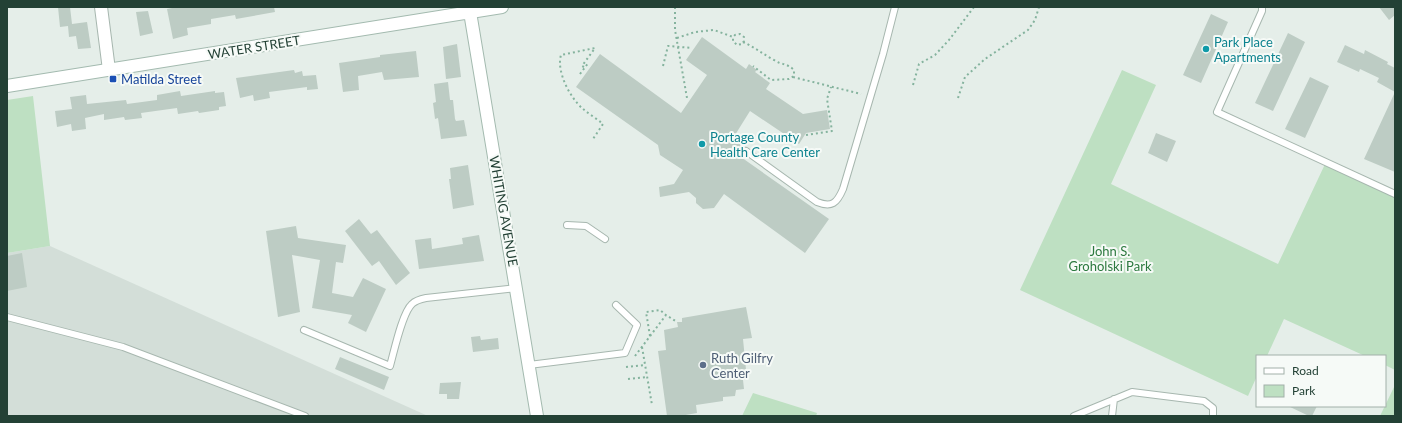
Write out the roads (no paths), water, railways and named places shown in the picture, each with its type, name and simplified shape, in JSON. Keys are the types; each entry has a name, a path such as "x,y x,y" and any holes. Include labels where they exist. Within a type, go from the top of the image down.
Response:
{"street":[{"path":"101,7 109,70"},
{"name":"WATER STREET","path":"7,86 470,9 502,7"},
{"name":"WHITING AVENUE","path":"470,9 537,416"}],"lane":[{"path":"746,151 817,202 823,205 833,204 843,189 895,7"},
{"path":"1262,7 1262,11 1217,112 1395,194"},
{"path":"567,225 586,226 605,239"},
{"path":"304,330 390,366 405,316 411,304 426,298 517,288"},
{"path":"529,365 625,353 637,325 616,305"},
{"path":"7,317 123,347 305,416"},
{"path":"1074,416 1132,392 1204,401 1213,408 1213,416"},
{"path":"1112,416 1114,399"}],"place":[{"name":"Park Place Apartments","path":"1206,49"},
{"name":"Matilda Street","path":"113,79"},
{"name":"Portage County Health Care Center","path":"702,144"},
{"name":"Ruth Gilfry Center","path":"703,365"}],"park label":[{"name":"John S. Groholski Park","path":"1110,258"}]}
